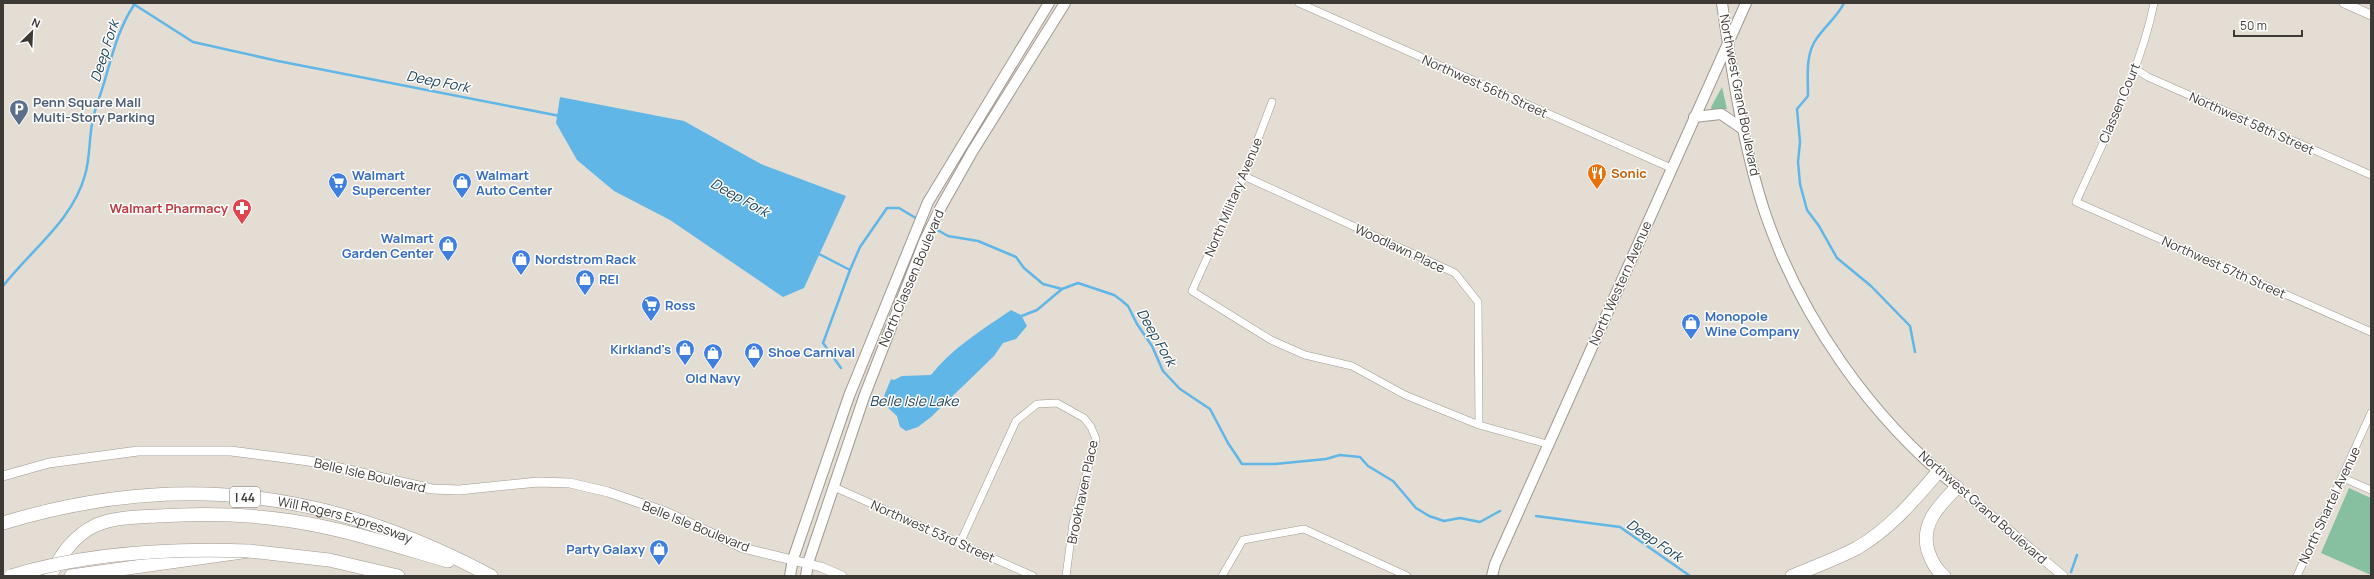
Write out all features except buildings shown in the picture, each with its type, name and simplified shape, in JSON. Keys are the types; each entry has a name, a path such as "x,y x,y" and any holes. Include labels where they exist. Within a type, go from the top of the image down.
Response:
{"highway":[{"path":"1792,576 1839,557 1876,535 1912,502 1938,472"},
{"path":"1944,576 1929,555 1926,534 1934,512 1956,487"},
{"name":"Will Rogers Expressway","path":"3,523 62,507 137,495 170,493 237,496 306,505 362,520 413,538 491,576"},
{"path":"50,576 63,552 85,531 112,520 174,515 222,515 291,520 349,532 478,569"},
{"path":"11,576 67,562 170,550 249,551 329,560 398,576"},
{"path":"71,576 249,551"}],"main road":[{"name":"North Classen Boulevard","path":"790,576 793,559 834,436 912,236 928,202 960,146 1049,3"},
{"name":"North Classen Boulevard","path":"806,576 808,563 864,397 924,242 941,207 972,152 1065,3"},
{"name":"Northwest Grand Boulevard","path":"1722,3 1743,129 1757,186 1773,233 1796,284 1816,321 1863,392 1896,430 1938,472 1956,487"},
{"name":"North Western Avenue","path":"1492,576 1495,564 1547,444 1746,3"},
{"path":"1007,70 1019,77"},
{"path":"1694,117 1721,114 1743,129"},
{"path":"960,146 972,152"},
{"path":"834,436 849,441"},
{"name":"North Western Avenue","path":"1485,576 1495,564"}],"street":[{"name":"Northwest 56th Street","path":"1299,3 1671,168"},
{"name":"Classen Court","path":"2076,202 2149,30 2154,3"},
{"path":"2344,3 2371,15"},
{"name":"Northwest 58th Street","path":"2134,68 2151,78 2371,175"},
{"name":"North Military Avenue","path":"1272,102 1244,176 1192,291 1271,340 1305,355 1352,366 1405,395 1479,425"},
{"name":"Woodlawn Place","path":"1244,176 1455,273 1478,302 1479,425"},
{"name":"Northwest 57th Street","path":"2076,202 2371,332"},
{"name":"Brookhaven Place","path":"960,543 1016,421 1038,404 1057,403 1084,418 1091,427 1096,439 1073,523 1066,576"},
{"name":"North Shartel Avenue","path":"2297,576 2343,478 2371,413"},
{"path":"1479,425 1547,444"},
{"name":"Belle Isle Boulevard","path":"3,476 49,463 138,452 231,451 309,461 432,490 459,490 538,482 570,484 608,492 666,512 743,548 808,563 842,576"},
{"path":"2343,478 2371,490"},
{"name":"Northwest 53rd Street","path":"834,487 1033,576"},
{"name":"Northwest Grand Boulevard","path":"1956,487 2063,576"},
{"path":"1222,576 1243,540 1304,528 1407,576"}],"green space":[{"path":"1722,87 1727,109 1712,110 1711,107"},
{"path":"2349,488 2371,498 2371,575 2321,553"}],"water":[{"path":"560,97 684,121 761,164 846,196 804,288 783,297 670,220 614,191 577,160 556,123"},
{"name":"Belle Isle Lake","path":"1011,310 1021,315 1027,326 1016,339 1003,343 994,356 931,417 918,427 906,431 900,427 897,416 886,406 887,398 884,396 891,379 894,380 902,376 931,375 948,356 978,332"}],"waterway":[{"name":"Deep Fork","path":"132,3 193,42 278,61 560,116"},
{"path":"1844,3 1838,13 1813,44 1809,58 1808,96 1797,109 1800,142 1798,162 1800,184 1807,210 1819,226 1837,258 1871,286 1910,326 1915,352"},
{"name":"Deep Fork","path":"3,286 50,234 71,206 79,191 87,169 93,119 102,88 120,33 128,14 134,5"},
{"name":"Deep Fork","path":"817,253 850,270 860,247 887,208 899,208 919,220"},
{"name":"Deep Fork","path":"934,228 948,236 978,241 1016,257 1024,268 1043,284 1062,289 1078,283 1114,295 1121,300 1128,306 1137,324 1152,346 1163,371 1180,389 1210,409 1228,443 1242,464 1275,464 1326,459 1340,455 1360,457 1368,466 1393,481 1416,508 1429,516 1444,521 1460,518 1480,522 1500,511"},
{"path":"841,368 823,343 850,270"},
{"path":"1019,317 1037,310 1062,289"},
{"name":"Deep Fork","path":"1536,516 1620,527 1690,576"},
{"path":"2071,572 2077,555"}],"place":[{"name":"Penn Square Mall Multi-Story Parking","path":"19,126"},
{"name":"Sonic","path":"1597,190"},
{"name":"Walmart Supercenter","path":"338,199"},
{"name":"Walmart Auto Center","path":"462,199"},
{"name":"Walmart Pharmacy","path":"242,225"},
{"name":"Walmart Garden Center","path":"448,262"},
{"name":"Nordstrom Rack","path":"521,276"},
{"name":"REI","path":"585,296"},
{"name":"Ross","path":"651,322"},
{"name":"Monopole Wine Company","path":"1691,340"},
{"name":"Kirkland's","path":"685,366"},
{"name":"Shoe Carnival","path":"754,369"},
{"name":"Old Navy","path":"713,370"},
{"name":"Party Galaxy","path":"659,566"}]}
